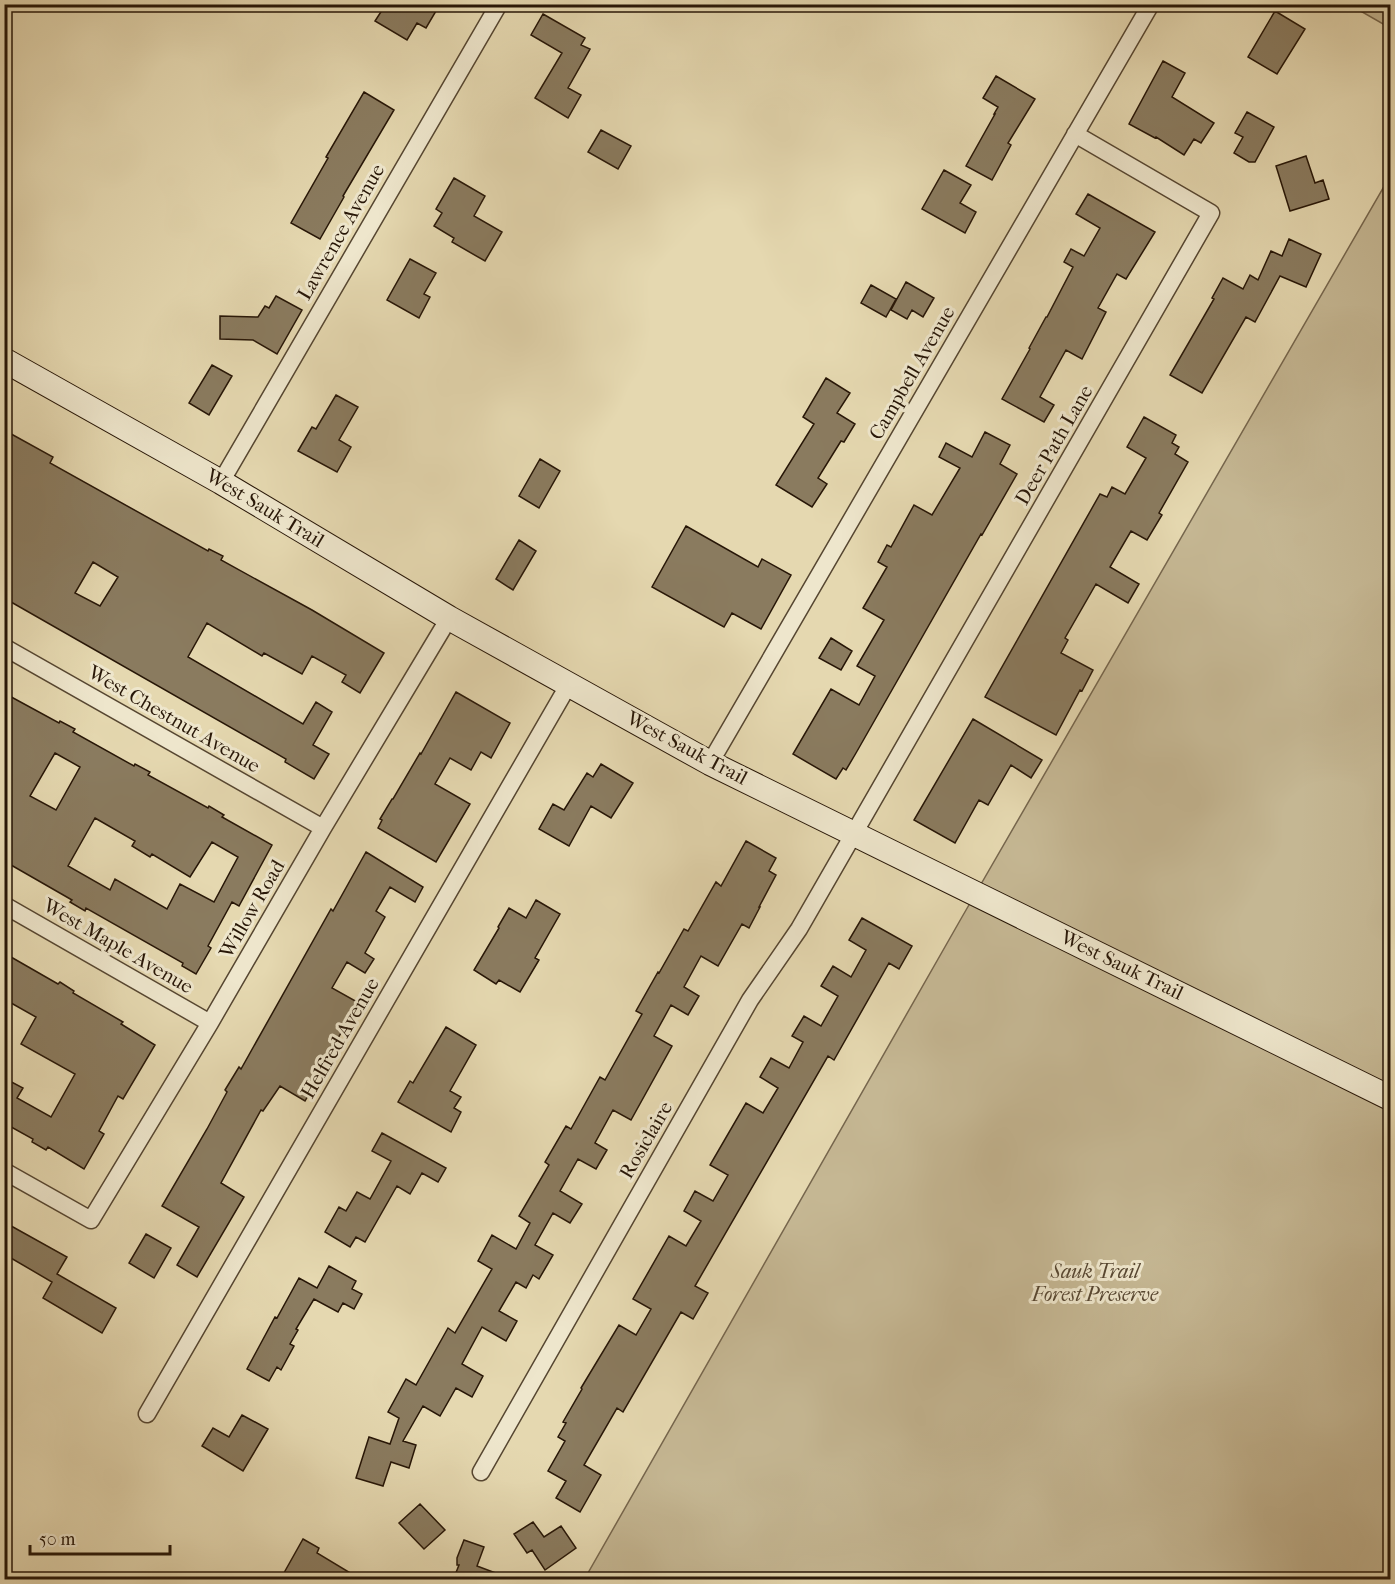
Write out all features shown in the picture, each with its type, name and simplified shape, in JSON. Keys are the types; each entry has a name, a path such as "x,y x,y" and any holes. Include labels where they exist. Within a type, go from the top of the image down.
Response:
{"main road":[{"name":"West Sauk Trail","path":"4,360 221,482 449,618 710,763 1390,1098"}],"street":[{"name":"Lawrence Avenue","path":"221,482 499,4"},
{"name":"Campbell Avenue","path":"710,763 1151,4"},
{"name":"Deer Path Lane","path":"854,833 1211,213 1075,134"},
{"name":"Willow Road","path":"4,1171 91,1220 449,618"},
{"name":"West Chestnut Avenue","path":"4,647 323,828"},
{"name":"Helfred Avenue","path":"147,1414 569,684"},
{"name":"Rosiclaire","path":"481,1472 750,1000 799,929 854,833"},
{"name":"West Maple Avenue","path":"4,905 210,1023"}],"green space":[{"path":"1350,5 1390,5 1390,28"},
{"name":"Sauk Trail Forest Preserve","path":"1390,176 1390,1579 584,1580 962,917"}],"building":[{"path":"386,4 424,4 436,11 426,28 417,23 407,40 375,21"},
{"path":"1275,11 1305,29 1277,74 1248,57"},
{"path":"543,14 585,38 581,45 590,49 568,88 581,95 568,118 535,98 562,53 531,35"},
{"path":"1163,61 1185,73 1172,97 1214,123 1201,143 1194,139 1184,155 1156,137 1129,124"},
{"path":"996,76 1035,99 1008,143 1011,145 992,180 966,166 998,107 983,98"},
{"path":"364,92 394,110 320,239 291,223"},
{"path":"1247,112 1274,127 1255,162 1249,162 1234,153 1243,137 1235,133"},
{"path":"601,130 631,146 618,169 588,152"},
{"path":"1306,156 1315,183 1323,180 1329,199 1290,211 1276,166"},
{"path":"944,170 971,185 960,203 976,212 965,233 922,209"},
{"path":"454,178 485,196 474,216 502,232 485,261 452,242 454,238 434,226 442,213 436,209"},
{"path":"1088,194 1155,232 1126,279 1117,274 1098,308 1106,312 1082,359 1066,350 1040,397 1054,405 1044,422 1002,399 1073,267 1064,262 1071,249 1084,256 1100,228 1076,214"},
{"path":"1289,239 1321,254 1306,287 1280,276 1255,322 1246,317 1202,393 1170,375 1214,299 1212,298 1223,278 1243,289 1250,275 1258,280 1271,251 1282,256"},
{"path":"410,259 436,273 424,294 430,297 419,318 387,300"},
{"path":"906,282 934,298 923,317 912,310 907,319 891,310"},
{"path":"871,285 896,299 886,317 861,303"},
{"path":"276,296 302,310 277,354 253,340 220,339 220,316 258,317 265,306 269,308"},
{"path":"212,365 232,376 209,415 189,403"},
{"path":"826,378 850,393 837,413 855,424 844,442 841,441 818,478 827,484 812,507 776,485 814,424 803,417"},
{"path":"336,395 358,407 339,440 351,447 337,472 298,451 312,427 316,429"},
{"path":"1144,417 1176,435 1172,443 1179,447 1175,454 1188,462 1159,513 1162,515 1147,540 1131,531 1110,567 1139,584 1128,603 1096,584 1065,638 1068,640 1061,653 1093,670 1056,735 985,697 1100,494 1107,497 1112,487 1125,494 1146,458 1127,447"},
{"path":"4,430 53,457 50,463 208,551 209,549 223,556 221,560 384,653 360,693 342,682 346,675 312,656 302,674 264,653 262,656 207,623 188,657 303,724 316,702 332,712 313,745 329,754 314,779 285,762 286,759 4,598","holes":["93,562 118,577 100,606 75,593"]},
{"path":"985,432 1010,445 1000,464 1017,474 846,770 843,768 836,779 793,754 831,689 859,705 875,676 857,666 884,620 863,608 887,567 878,562 887,545 891,547 914,505 932,515 960,468 939,457 946,443 972,457"},
{"path":"540,459 560,471 539,508 519,496"},
{"path":"686,526 758,567 762,559 791,575 761,629 732,613 724,627 652,587"},
{"path":"519,540 536,551 513,590 496,579"},
{"path":"831,638 852,651 841,670 819,658"},
{"path":"456,692 510,723 491,758 481,752 471,770 450,758 435,784 470,804 436,862 378,828 382,820 380,819 421,754"},
{"path":"4,693 59,723 60,721 75,729 73,732 134,766 135,764 150,772 148,775 208,808 209,806 224,815 222,817 272,845 239,906 232,902 196,974 182,966 183,963 86,908 85,911 70,902 72,900 4,861","holes":["55,753 80,767 56,810 30,796","95,818 135,841 132,846 150,857 152,854 190,877 212,842 238,857 214,902 180,884 167,909 115,879 110,890 68,866"]},
{"path":"973,719 1042,760 1031,778 1011,765 988,805 979,800 955,843 914,820"},
{"path":"601,764 633,783 611,818 591,806 569,846 539,829 553,804 564,810 587,773 593,777"},
{"path":"746,841 776,858 769,871 776,875 749,928 742,924 718,966 701,956 684,987 699,996 688,1015 671,1005 654,1036 672,1046 631,1120 613,1110 595,1143 607,1150 596,1169 578,1159 560,1191 582,1204 570,1223 553,1213 535,1245 553,1255 539,1279 533,1275 526,1288 516,1282 499,1311 517,1321 506,1341 482,1327 462,1364 483,1376 472,1397 456,1388 440,1416 423,1406 403,1441 416,1445 409,1468 391,1462 383,1486 356,1478 369,1437 390,1444 399,1418 388,1412 406,1379 416,1385 448,1328 455,1333 492,1269 478,1261 492,1235 516,1249 530,1223 519,1216 549,1165 545,1162 566,1126 571,1129 600,1077 605,1080 642,1014 636,1011 658,972 684,929 688,931 716,882 721,886"},
{"path":"366,852 423,887 415,902 390,887 376,911 385,917 365,953 374,959 365,973 347,962 332,988 359,1003 314,1078 317,1080 305,1101 280,1086 263,1111 261,1110 221,1183 244,1197 197,1277 177,1265 199,1227 162,1206 207,1129 227,1092 225,1090 239,1067 241,1069 331,909 333,911"},
{"path":"536,900 560,914 535,958 539,960 520,992 499,980 496,984 474,970 509,908 526,918"},
{"path":"862,918 912,946 899,969 889,963 834,1060 828,1056 695,1286 708,1293 693,1319 681,1312 623,1412 617,1408 584,1465 601,1475 580,1512 556,1498 566,1481 548,1471 565,1441 558,1437 566,1423 563,1422 619,1325 636,1335 651,1309 633,1299 669,1236 686,1246 701,1221 684,1211 695,1191 713,1201 728,1175 710,1165 746,1103 763,1113 778,1088 760,1077 771,1058 789,1068 803,1042 792,1036 804,1016 821,1026 838,996 821,986 833,966 851,977 866,950 849,940"},
{"path":"4,953 58,984 60,982 74,991 73,993 123,1022 121,1024 155,1045 123,1099 118,1096 99,1131 104,1134 84,1169 48,1147 46,1150 32,1142 33,1139 4,1123 4,1078 23,1088 17,1098 51,1117 75,1074 21,1044 36,1017 4,999"},
{"path":"446,1027 476,1045 450,1091 461,1097 454,1108 461,1112 451,1132 398,1102 410,1081 413,1083"},
{"path":"382,1133 446,1168 438,1182 422,1173 410,1194 397,1186 365,1242 356,1237 350,1247 325,1232 339,1207 346,1211 357,1192 370,1199 391,1161 372,1151"},
{"path":"4,1222 67,1257 57,1274 116,1308 102,1333 43,1298 52,1282 4,1254"},
{"path":"146,1234 171,1248 154,1278 129,1263"},
{"path":"329,1266 356,1281 352,1289 362,1294 354,1309 343,1303 338,1312 314,1299 296,1329 298,1330 290,1344 294,1346 281,1370 277,1367 269,1381 247,1369 299,1278 317,1288"},
{"path":"242,1415 268,1429 243,1471 202,1446 213,1428 229,1437"},
{"path":"420,1504 445,1530 424,1549 399,1523"},
{"path":"533,1522 544,1537 561,1526 576,1548 545,1570 532,1550 527,1553 514,1534"},
{"path":"303,1539 319,1548 317,1553 362,1580 280,1580"},
{"path":"464,1540 484,1547 477,1566 509,1578 509,1580 453,1580 459,1565 457,1565 457,1558"}]}
